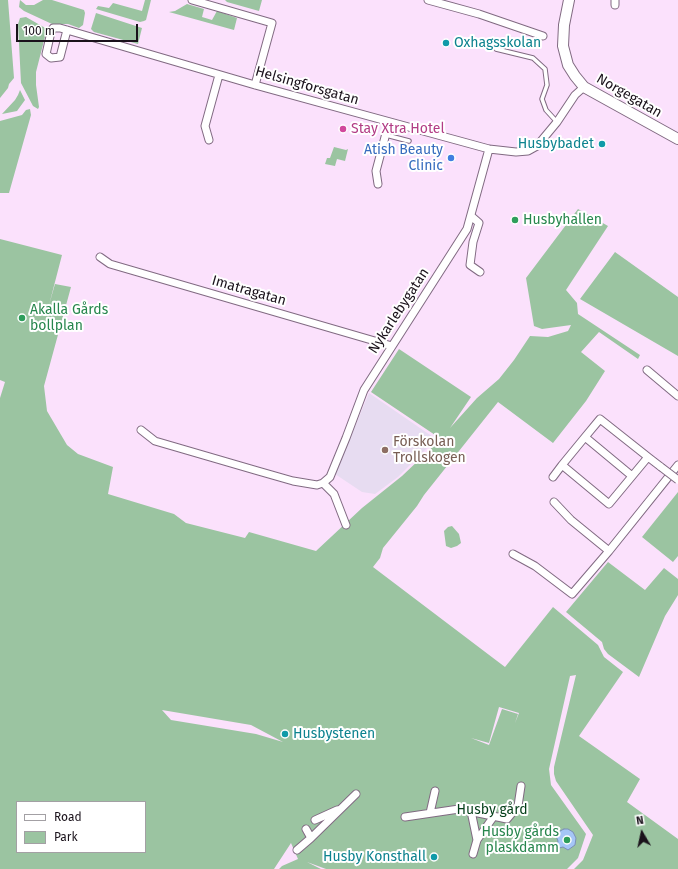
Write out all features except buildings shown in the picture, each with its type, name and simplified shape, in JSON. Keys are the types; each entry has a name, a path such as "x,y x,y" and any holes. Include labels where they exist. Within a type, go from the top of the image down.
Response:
{"street":[{"path":"192,0 272,23 255,85"},
{"path":"428,0 479,14 543,36"},
{"name":"Norgegatan","path":"569,0 564,25 563,46 568,65 584,87 678,139"},
{"name":"Helsingforsgatan","path":"67,30 219,75 389,122 489,149 516,152 528,151 537,146 557,122 575,95 584,87"},
{"path":"209,140 205,126 219,75"},
{"path":"378,184 376,171 389,122"},
{"name":"Nykarlebygatan","path":"323,483 330,477 364,390 467,229 489,149"},
{"path":"471,216 479,223 473,242 470,264 480,272"},
{"name":"Imatragatan","path":"100,257 110,264 392,346"},
{"path":"647,370 678,396"},
{"path":"553,477 600,419 678,480"},
{"path":"141,430 155,441 258,472 293,481 317,484 323,483 334,494 346,525"},
{"path":"585,437 632,476"},
{"path":"562,465 609,504 648,457"},
{"path":"513,554 535,566 572,594 609,551 678,465"},
{"path":"554,502 572,520 609,551"},
{"path":"405,817 459,809 507,819 518,806 521,786"},
{"path":"430,813 435,791"},
{"path":"297,850 312,838 356,794"},
{"path":"315,820 342,807"},
{"path":"471,811 477,840"},
{"path":"473,854 477,840 494,816"},
{"path":"306,829 312,838"}],"lane":[{"path":"496,49 534,58 545,69 547,85 542,99 546,110 557,122"},
{"path":"386,135 410,141"}],"shaded area":[{"name":"Förskolan Trollskogen","path":"369,393 436,439 398,477 375,494 362,492 335,474"}],"green space":[{"path":"0,0 8,0 14,78 0,98"},
{"path":"20,0 26,5 34,5 43,0 52,0 84,10 83,25 79,28 68,24 52,24 24,11 19,7"},
{"path":"145,0 151,0 146,20 140,22 96,9 98,6 109,8 113,3 142,11"},
{"path":"225,0 262,0 259,11 227,2"},
{"path":"187,4 204,9 202,17 212,20 217,11 237,18 234,30 169,12 175,11"},
{"path":"96,13 142,28 138,44 94,32 91,29"},
{"path":"26,17 47,29 36,72 38,109 33,106 21,83 18,24 20,18"},
{"path":"20,90 25,100 17,111 2,114 15,100"},
{"path":"30,109 31,115 9,193 0,193 0,121 22,115 26,110"},
{"path":"334,147 346,150 348,149 345,161 337,159 335,166 325,164 327,158 330,158"},
{"name":"Husby gård","path":"578,209 608,226 566,290 577,303 578,314 640,355 638,359 599,332 581,352 605,371 586,401 553,443 498,402 383,548 380,558 373,567 505,667 553,607 598,645 604,657 623,672 579,736 640,779 627,802 678,839 678,869 574,869 583,860 593,835 556,781 554,767 576,675 570,676 549,769 551,785 586,834 578,858 567,869 326,869 307,862 321,869 279,869 282,866 298,859 291,843 274,869 0,869 0,398 5,382 0,380 0,239 62,255 49,305 55,284 71,287 44,386 47,411 67,445 78,454 113,467 108,494 174,514 186,523 245,538 249,532 316,551 362,508 402,476 441,439 371,392 399,349 471,397 450,428 477,398 499,379 530,336 548,337 568,331 571,325 542,329 534,326 526,278","holes":["499,707 519,713 515,723 518,714 502,709 489,745 471,738 489,743","162,710 251,725 283,742 256,734 171,720"]},
{"path":"615,252 678,297 678,356 580,299"},
{"path":"678,492 678,556 673,562 642,537"},
{"path":"452,526 459,534 461,543 451,548 446,546 444,531 448,527"},
{"path":"608,562 645,590 664,568 678,579 678,595 665,616 639,677 608,654 604,649 602,642 566,612"}],"water":[{"name":"Husby gårds plaskdamm","path":"564,829 568,829 573,832 576,838 575,845 568,850 563,847 559,848 557,845 558,841 556,836"}],"place":[{"name":"Oxhagsskolan","path":"446,43"},
{"name":"Stay Xtra Hotel","path":"343,129"},
{"name":"Husbybadet","path":"602,144"},
{"name":"Atish Beauty Clinic","path":"451,158"},
{"name":"Husbyhallen","path":"515,220"},
{"name":"Akalla Gårds bollplan","path":"22,318"},
{"name":"Förskolan Trollskogen","path":"385,450"},
{"name":"Husbystenen","path":"285,734"},
{"name":"Husby gårds plaskdamm","path":"567,840"},
{"name":"Husby Konsthall","path":"434,857"}]}
